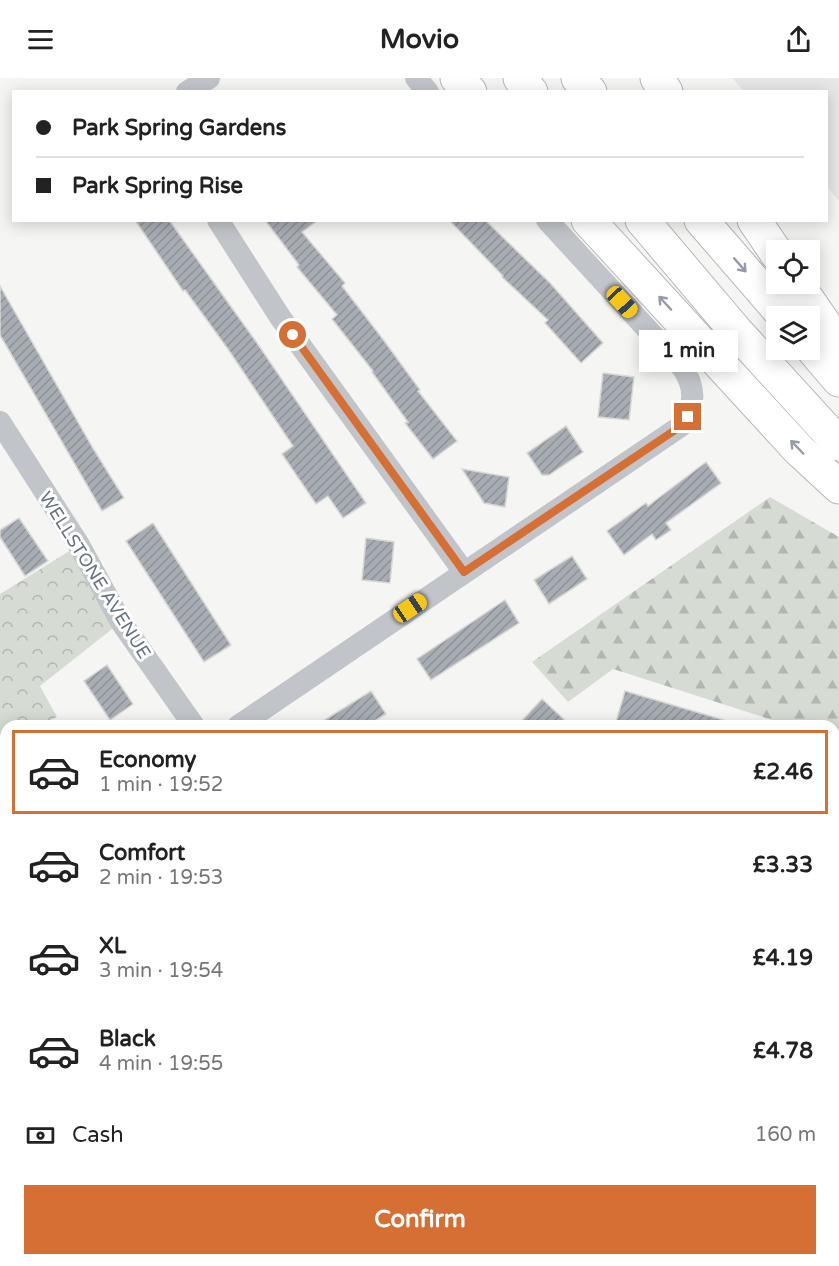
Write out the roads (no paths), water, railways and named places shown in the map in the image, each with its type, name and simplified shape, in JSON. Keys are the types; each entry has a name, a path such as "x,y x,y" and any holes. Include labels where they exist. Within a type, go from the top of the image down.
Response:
{"highway":[{"path":"458,78 468,90"},
{"path":"520,78 529,90"},
{"path":"578,78 588,90"},
{"path":"590,222 799,450 839,487"},
{"path":"644,222 735,330 839,444"},
{"path":"703,222 775,306"},
{"path":"755,222 768,240"},
{"path":"804,294 839,345"},
{"path":"820,358 839,380"}],"street":[{"path":"190,90 208,78"},
{"path":"416,78 426,90"},
{"path":"219,222 280,317 464,572"},
{"path":"247,720 681,426 688,417 693,401 693,389 682,367 549,222"},
{"name":"WELLSTONE AVENUE","path":"3,434 79,545 121,622 190,720"}]}
